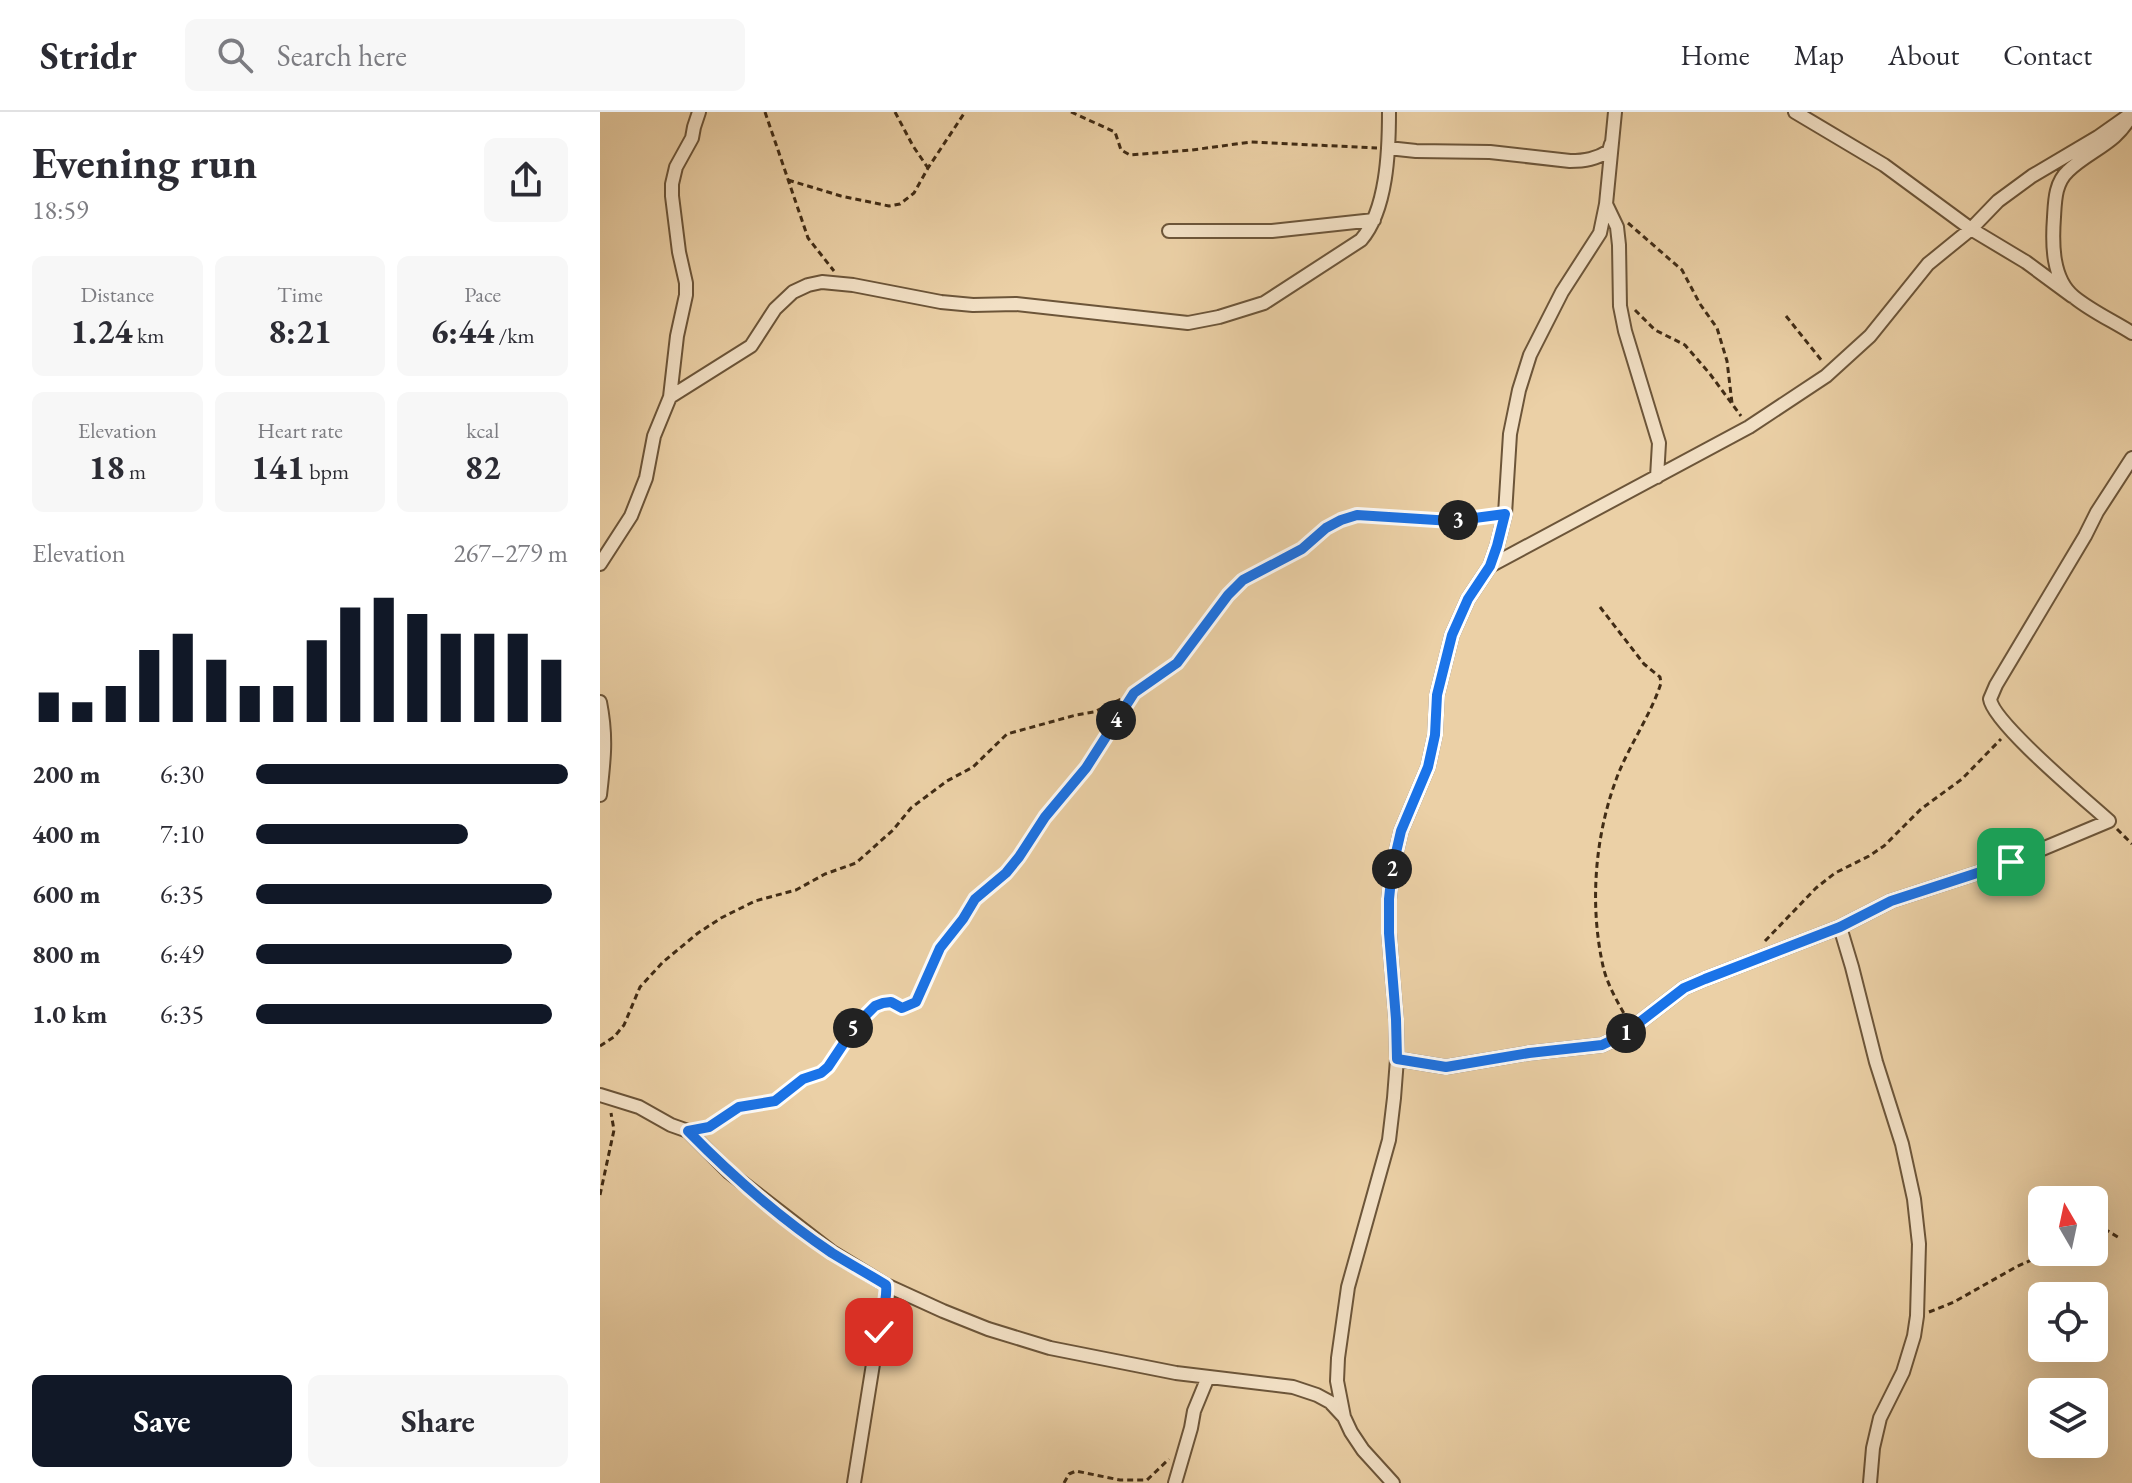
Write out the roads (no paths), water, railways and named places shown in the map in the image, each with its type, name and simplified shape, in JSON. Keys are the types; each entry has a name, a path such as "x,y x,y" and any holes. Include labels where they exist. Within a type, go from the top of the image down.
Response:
{"street":[{"path":"600,564 631,516 646,478 654,436 670,397 675,347 686,295 672,184 676,167 692,138 699,112"},
{"path":"670,397 751,346 775,309 793,292 822,282 941,302 1016,304 1188,323 1264,303 1361,240 1370,230 1386,174 1389,112"},
{"path":"1344,1417 1337,1381 1348,1287 1389,1140 1397,1059 1389,933 1392,870 1401,831 1428,767 1435,735 1437,695 1452,635 1468,599 1490,566 1497,546 1505,514 1510,434 1530,355 1562,292 1600,233 1615,112"},
{"path":"1795,112 1884,165 1971,229 2132,333"},
{"path":"1490,566 1749,427 1826,376 1870,336 1928,264 1971,229 1998,201 2132,113"},
{"path":"2072,296 2054,257 2058,185 2071,168 2120,133 2132,113"},
{"path":"1388,148 1490,152 1537,159 1583,161 1609,151 1611,144"},
{"path":"1606,204 1617,227 1620,306 1659,443 1657,477"},
{"path":"1169,231 1272,231 1374,220"},
{"path":"1659,443 1680,464"},
{"path":"1397,1059 1446,1067 1614,1041 1684,988 1840,927 1891,901 2011,862 2109,821 2020,740 1991,706 1991,696 2097,512 2132,458"},
{"path":"600,702 606,747 600,795"},
{"path":"1840,927 1876,1062 1902,1144 1914,1199 1919,1244 1917,1316 1903,1372 1880,1418 1870,1483"},
{"path":"604,1096 639,1107 688,1131 730,1173 780,1213 832,1252 886,1285 988,1329 1050,1348 1139,1366 1293,1387 1330,1402 1344,1417 1363,1450 1393,1483"},
{"path":"854,1483 881,1314 887,1297 886,1285"},
{"path":"1175,1483 1194,1411 1208,1377"}]}
